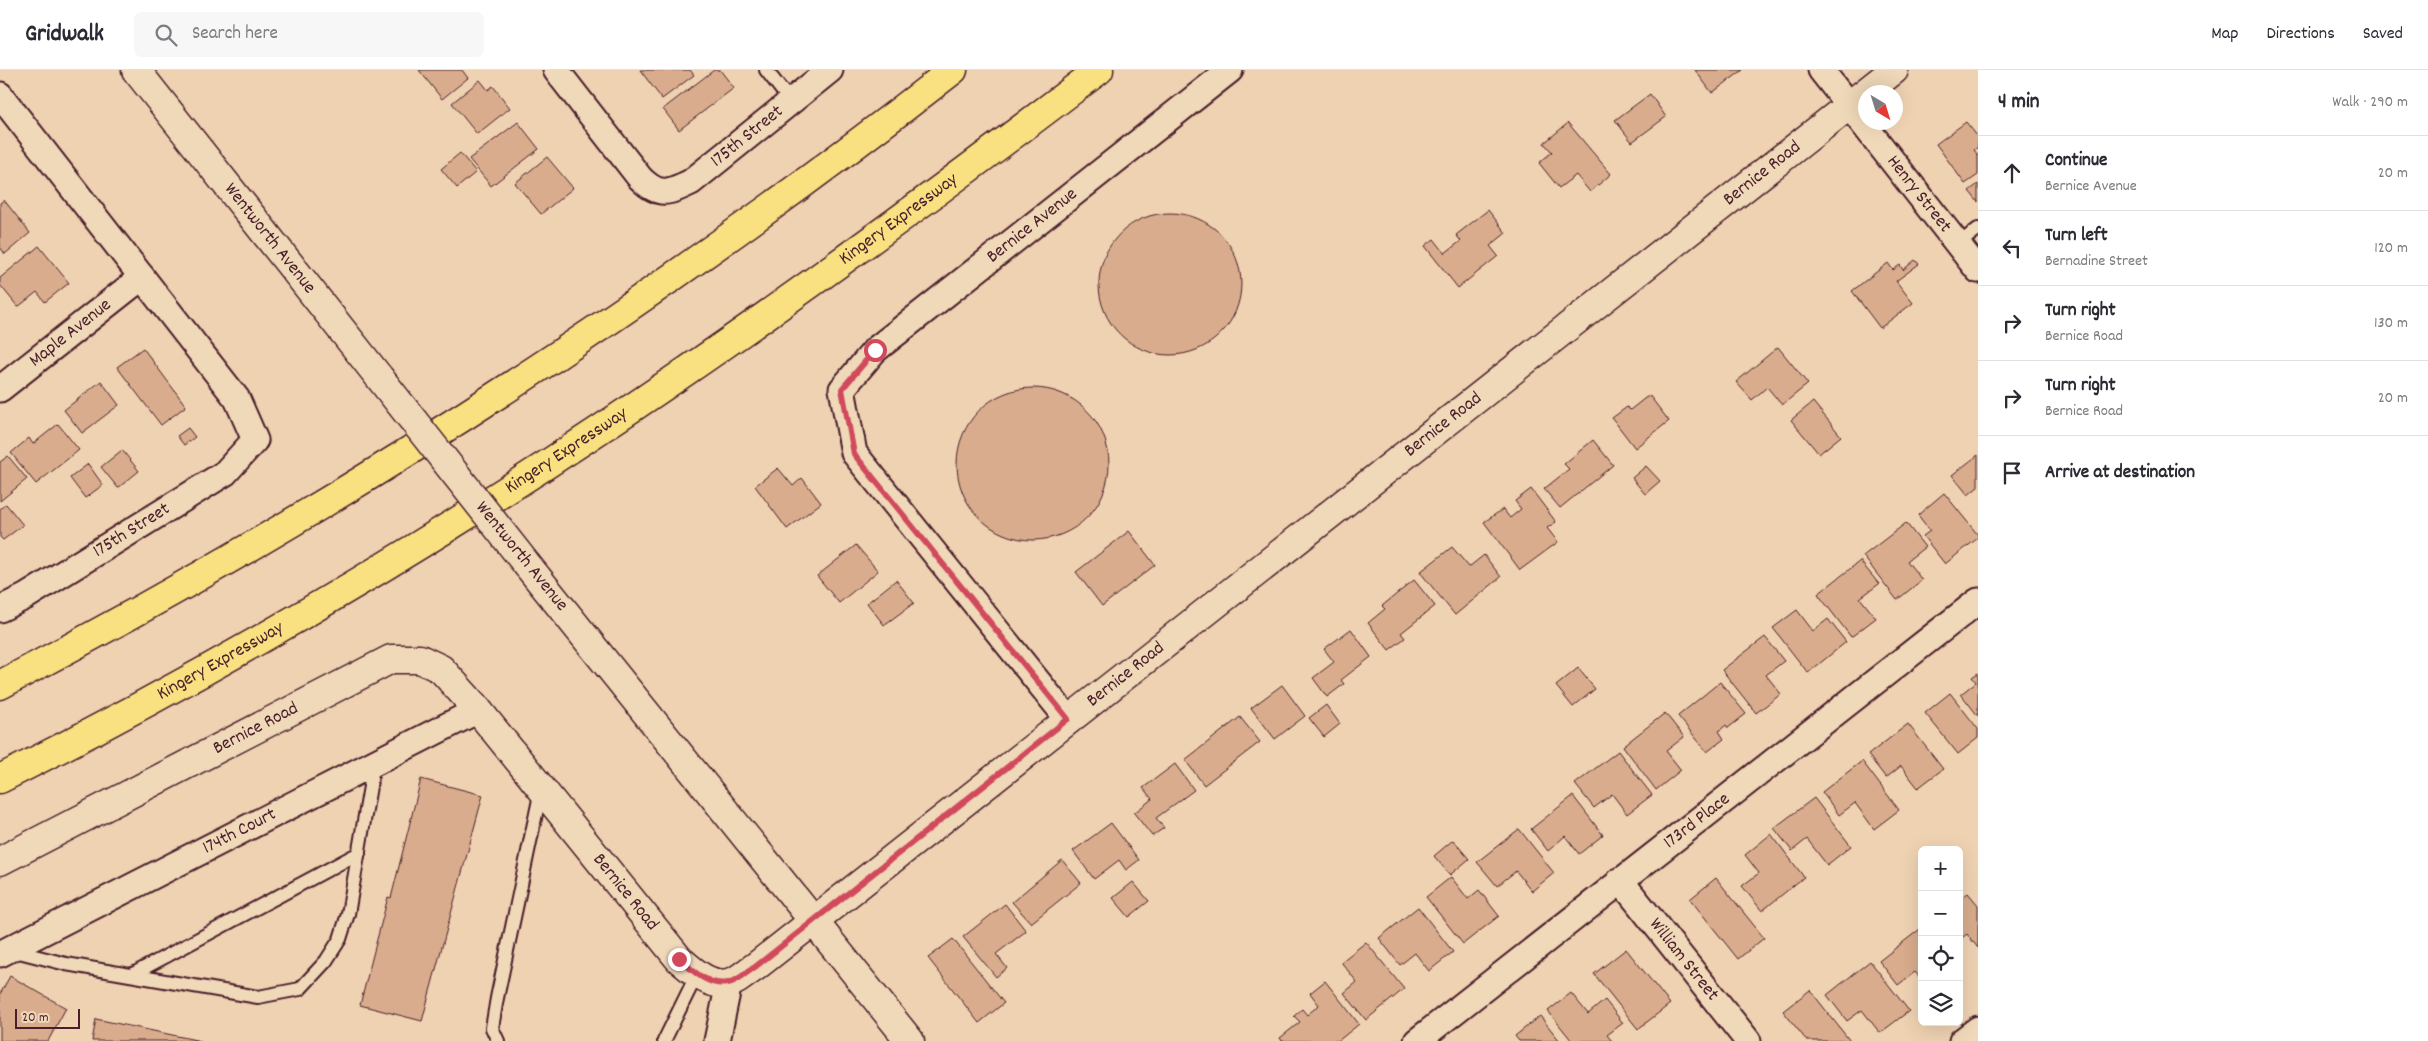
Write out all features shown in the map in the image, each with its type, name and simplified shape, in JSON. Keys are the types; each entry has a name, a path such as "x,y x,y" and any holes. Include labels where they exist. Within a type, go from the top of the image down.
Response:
{"highway":[{"path":"0,685 144,607 291,523 468,415 620,313 785,197 953,70"},
{"name":"Kingery Expressway","path":"0,779 86,736 224,659 398,558 529,476 678,377 844,260 1099,70"}],"street":[{"name":"Wentworth Avenue","path":"136,70 528,566 910,1041"},
{"name":"175th Street","path":"556,70 640,178 650,187 660,192 673,191 690,182 830,70"},
{"name":"Bernice Avenue","path":"1068,719 854,454 842,389 875,350 1230,70"},
{"name":"Henry Street","path":"1821,70 1978,270"},
{"name":"Bernice Road","path":"0,861 391,659 420,660 441,669 478,710 679,959 697,974 712,982 729,983 755,967 1894,70"},
{"path":"0,95 142,277"},
{"name":"175th Street","path":"0,609 25,597 225,473 255,440 237,399 142,277"},
{"name":"Maple Avenue","path":"0,389 142,277"},
{"name":"173rd Place","path":"1417,1041 1978,601"},
{"name":"174th Court","path":"4,952 478,710"},
{"name":"William Street","path":"1620,880 1748,1041"},
{"path":"717,1041 729,983"}],"lane":[{"path":"766,70 791,102"},
{"path":"1958,244 1978,229"},
{"path":"4,952 258,997 300,989 326,960 340,939 348,914 374,763"},
{"path":"498,1041 492,1028 497,998 542,787"},
{"path":"131,975 358,853"},
{"path":"664,1041 697,974"}],"building":[{"path":"419,70 462,70 468,78 442,99"},
{"path":"640,70 690,70 694,75 662,99"},
{"path":"714,70 720,70 734,88 679,130 663,109"},
{"path":"1695,70 1743,70 1712,93"},
{"path":"480,80 488,90 493,86 510,108 477,134 452,103"},
{"path":"1650,94 1666,117 1632,142 1615,120"},
{"path":"518,122 539,149 491,186 469,159"},
{"path":"1966,122 1978,137 1978,147 1974,150 1978,155 1978,175 1965,184 1936,144"},
{"path":"1568,123 1611,174 1590,192 1576,175 1559,188 1539,163 1552,152 1544,143"},
{"path":"460,153 476,172 457,188 441,169"},
{"path":"547,157 573,188 541,214 515,183"},
{"path":"1978,184 1978,202 1969,191"},
{"path":"4,200 30,233 5,254 0,247 0,203"},
{"path":"1488,210 1506,233 1490,246 1498,256 1458,288 1425,246 1434,239 1445,253 1461,241 1456,235"},
{"path":"1170,213 1197,219 1209,225 1220,234 1229,245 1235,257 1241,284 1235,311 1229,323 1220,334 1209,343 1197,349 1170,355 1143,349 1131,343 1120,334 1111,323 1105,311 1099,284 1105,257 1111,245 1120,234 1131,225 1143,219"},
{"path":"39,246 69,283 45,302 37,292 18,307 0,285 0,278"},
{"path":"1915,260 1919,264 1896,281 1913,303 1880,328 1852,291 1888,263 1893,270 1900,265 1903,270"},
{"path":"1778,347 1808,384 1782,405 1767,387 1752,400 1736,382"},
{"path":"143,348 186,406 161,425 117,367"},
{"path":"101,381 119,405 82,433 64,410"},
{"path":"1033,388 1062,394 1087,410 1103,435 1109,464 1103,493 1087,518 1062,534 1033,540 1004,534 979,518 963,493 957,464 963,435 979,410 1004,394"},
{"path":"1649,395 1669,421 1635,448 1612,418 1627,407 1630,410"},
{"path":"1813,402 1841,436 1819,454 1791,420"},
{"path":"58,424 79,450 36,484 11,453 29,438 33,444"},
{"path":"188,428 195,437 184,445 177,436"},
{"path":"1593,440 1613,465 1560,508 1544,489 1569,469 1564,464"},
{"path":"122,450 139,471 118,488 101,467"},
{"path":"1978,455 1978,487 1968,495 1952,475"},
{"path":"8,456 27,479 0,501 0,462"},
{"path":"88,464 103,485 85,498 70,478"},
{"path":"1646,466 1660,481 1645,494 1632,478"},
{"path":"778,468 793,486 802,478 821,503 787,529 755,486"},
{"path":"1531,489 1556,522 1547,528 1558,542 1520,570 1484,522 1503,509 1510,518 1521,509 1515,501"},
{"path":"1944,493 1978,535 1978,538 1945,564 1923,536 1930,531 1918,515"},
{"path":"6,504 23,525 3,540 0,537 0,509"},
{"path":"1906,523 1925,547 1907,561 1922,580 1897,600 1863,556"},
{"path":"1129,531 1155,565 1102,606 1076,572"},
{"path":"856,545 878,571 839,603 817,576"},
{"path":"1452,547 1469,567 1484,555 1501,577 1455,615 1420,572"},
{"path":"1860,561 1879,584 1860,598 1876,618 1851,637 1818,594"},
{"path":"896,580 914,603 884,625 867,603"},
{"path":"1414,580 1435,606 1401,633 1405,638 1389,650 1368,623 1385,609 1382,606"},
{"path":"1797,610 1813,631 1828,619 1846,642 1808,673 1773,628"},
{"path":"1351,629 1371,657 1341,680 1344,684 1327,697 1313,678 1334,662 1324,649"},
{"path":"1765,637 1784,661 1766,675 1781,694 1756,713 1722,670"},
{"path":"1578,668 1595,689 1573,707 1556,686"},
{"path":"1978,673 1978,716 1961,694 1976,682 1972,677"},
{"path":"1720,682 1746,714 1728,728 1726,725 1719,731 1724,739 1707,752 1678,716"},
{"path":"1282,685 1305,716 1275,739 1251,708"},
{"path":"1950,693 1978,729 1978,738 1958,754 1925,713"},
{"path":"1326,705 1340,724 1324,737 1309,718"},
{"path":"1665,713 1684,737 1666,751 1681,770 1656,790 1623,746"},
{"path":"1240,717 1260,742 1204,785 1185,760"},
{"path":"1908,724 1943,769 1918,788 1901,766 1886,778 1868,755"},
{"path":"1618,751 1652,795 1627,814 1612,794 1594,808 1575,784"},
{"path":"1862,761 1899,810 1874,829 1855,803 1839,815 1822,792"},
{"path":"1175,764 1194,790 1156,818 1164,828 1152,836 1134,813 1152,799 1143,788"},
{"path":"421,779 483,795 422,1021 360,1005 388,897 391,898"},
{"path":"1573,796 1603,835 1579,854 1565,836 1548,851 1531,829"},
{"path":"1814,798 1851,846 1827,865 1807,839 1792,851 1774,828"},
{"path":"1111,823 1139,860 1126,870 1119,860 1094,879 1073,851"},
{"path":"1519,829 1554,873 1532,891 1516,871 1497,886 1477,862"},
{"path":"1771,834 1804,877 1762,911 1742,886 1759,873 1745,855"},
{"path":"1453,840 1469,859 1450,875 1434,856"},
{"path":"1062,860 1081,883 1031,923 1012,902"},
{"path":"1451,877 1468,899 1479,890 1499,916 1463,944 1426,897"},
{"path":"1716,878 1764,938 1738,959 1690,899"},
{"path":"1133,882 1149,901 1129,917 1113,898"},
{"path":"1968,893 1978,905 1978,948 1967,934 1963,937 1963,897"},
{"path":"1005,904 1026,931 996,954 1007,968 996,977 963,937"},
{"path":"1418,907 1453,952 1429,971 1415,953 1400,965 1379,938"},
{"path":"1918,931 1918,975 1915,972 1898,985 1879,961"},
{"path":"953,939 1004,1003 979,1023 928,958"},
{"path":"1366,942 1404,989 1366,1020 1344,993 1357,982 1341,962"},
{"path":"1626,949 1670,1004 1638,1029 1594,974"},
{"path":"1870,961 1909,1011 1880,1033 1862,1010 1847,1021 1827,995"},
{"path":"10,976 66,1008 48,1041 0,1041 0,994"},
{"path":"1325,981 1359,1024 1338,1041 1282,1041 1280,1038 1300,1022 1294,1016 1302,1009 1307,1015 1319,1005 1310,993"},
{"path":"1810,990 1850,1041 1807,1041 1783,1011"},
{"path":"1571,993 1588,1014 1605,1000 1623,1023 1607,1035 1612,1041 1572,1041 1548,1011"},
{"path":"1540,1016 1560,1041 1519,1041 1515,1036"},
{"path":"96,1019 201,1041 92,1041"}],"route":[{"path":"679,959 697,974 712,982 729,983 755,967 1068,719 854,454 842,389 875,350"}]}
